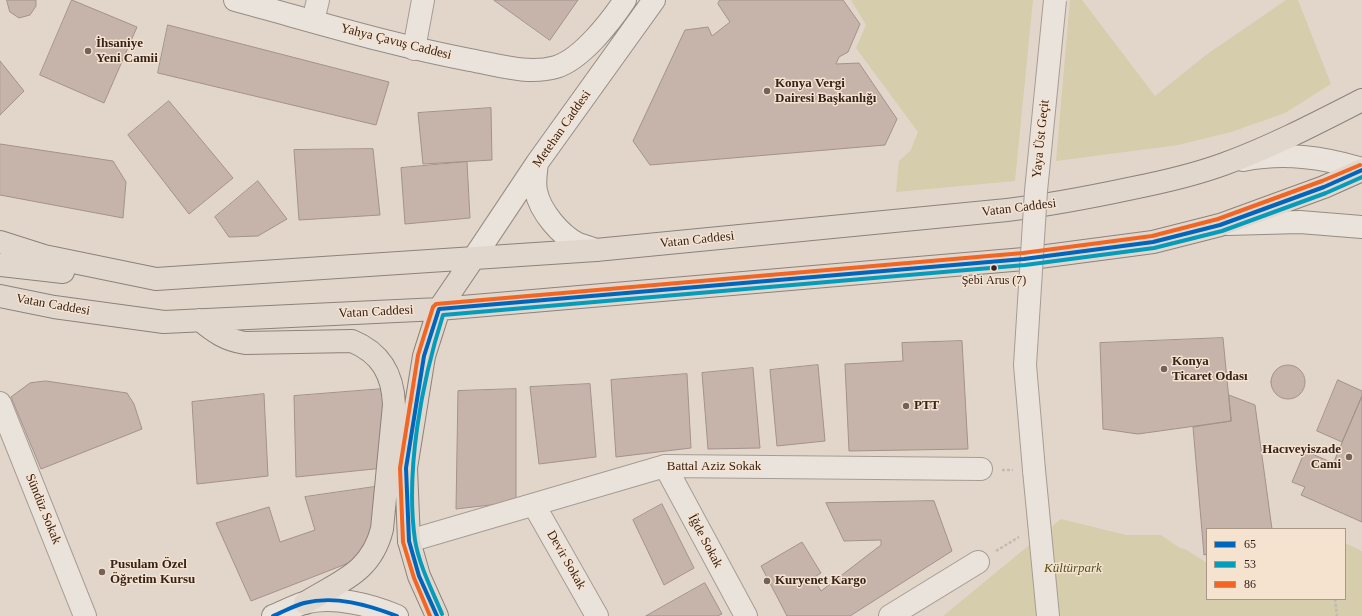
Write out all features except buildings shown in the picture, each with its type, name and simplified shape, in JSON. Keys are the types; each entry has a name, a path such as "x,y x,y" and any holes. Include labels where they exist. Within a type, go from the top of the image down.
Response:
{"main road":[{"name":"Vatan Caddesi","path":"0,242 44,256 156,279 596,250 1060,203 1174,179 1225,164 1307,128 1362,100"},
{"name":"Vatan Caddesi","path":"0,296 54,307 164,322 439,309 1024,259 1153,242 1220,225 1324,187 1362,169"},
{"path":"437,616 419,576 409,541 406,468 424,356 439,309 473,259"},
{"path":"0,265 156,279"},
{"path":"200,320 214,332 230,340 245,343 352,341 364,346 382,363 394,387 392,428 382,529 379,543 373,554 357,571 305,603"}],"street":[{"name":"Yahya Çavuş Caddesi","path":"235,0 414,49 517,69 539,71 558,66 596,38 625,0"},
{"path":"312,21 318,0"},
{"path":"414,49 424,0"},
{"name":"Metehan Caddesi","path":"473,259 537,163 654,0"},
{"name":"Yaya Üst Geçit","path":"1048,616 1025,365 1036,191 1055,0"},
{"path":"1225,164 1258,157 1285,155 1314,157 1362,169"},
{"path":"537,163 536,192 552,222 565,236 578,244 596,250"},
{"path":"1220,225 1300,222 1362,227"},
{"name":"Sündüz Sokak","path":"0,403 85,616"},
{"name":"Battal Aziz Sokak","path":"409,541 665,466 981,469"},
{"name":"İğde Sokak","path":"665,466 746,616"},
{"name":"Devir Sokak","path":"534,505 597,616"},
{"path":"890,616 978,562"},
{"path":"273,616 305,603 329,601 348,603 385,611 398,616"}],"path":[{"path":"981,469 1034,470"},
{"path":"978,562 1039,525"},
{"path":"1335,600 1337,616"}],"green space":[{"path":"851,0 1033,0 1015,181 896,192 899,161 911,150 918,132 856,48 866,25"},
{"path":"1070,0 1082,0 1155,96 1206,55 1286,0 1298,0 1331,84 1285,113 1231,132 1178,145 1056,161"},
{"name":"Kültürpark","path":"1061,519 1126,535 1161,535 1180,548 1185,549 1206,562 1206,600 1346,600 1346,543 1362,551 1362,616 943,616"}],"transit line":[{"name":"86","path":"430,616 414,578 403,542 400,468 418,355 433,307 436,304 1023,253 1152,236 1218,219 1322,181 1360,165"},
{"name":"65","path":"437,616 419,576 409,541 406,468 424,356 439,309 1024,259 1153,242 1220,225 1324,187 1362,170"},
{"name":"53","path":"442,614 426,577 417,549 412,513 412,485 417,426 422,397 428,368 443,315 1025,265 1154,248 1222,231 1326,193 1362,177"},
{"name":"65","path":"273,616 304,603 328,600 351,602 375,608 397,616"}],"place":[{"name":"İhsaniye Yeni Camii","path":"88,51"},
{"name":"Konya Vergi Dairesi Başkanlığı","path":"767,91"},
{"name":"Şebi Arus (7)","path":"994,268"},
{"name":"Konya Ticaret Odası","path":"1164,369"},
{"name":"PTT","path":"906,406"},
{"name":"Hacıveyiszade Cami","path":"1349,457"},
{"name":"Pusulam Özel Öğretim Kursu","path":"102,572"},
{"name":"Kuryenet Kargo","path":"767,581"}]}
